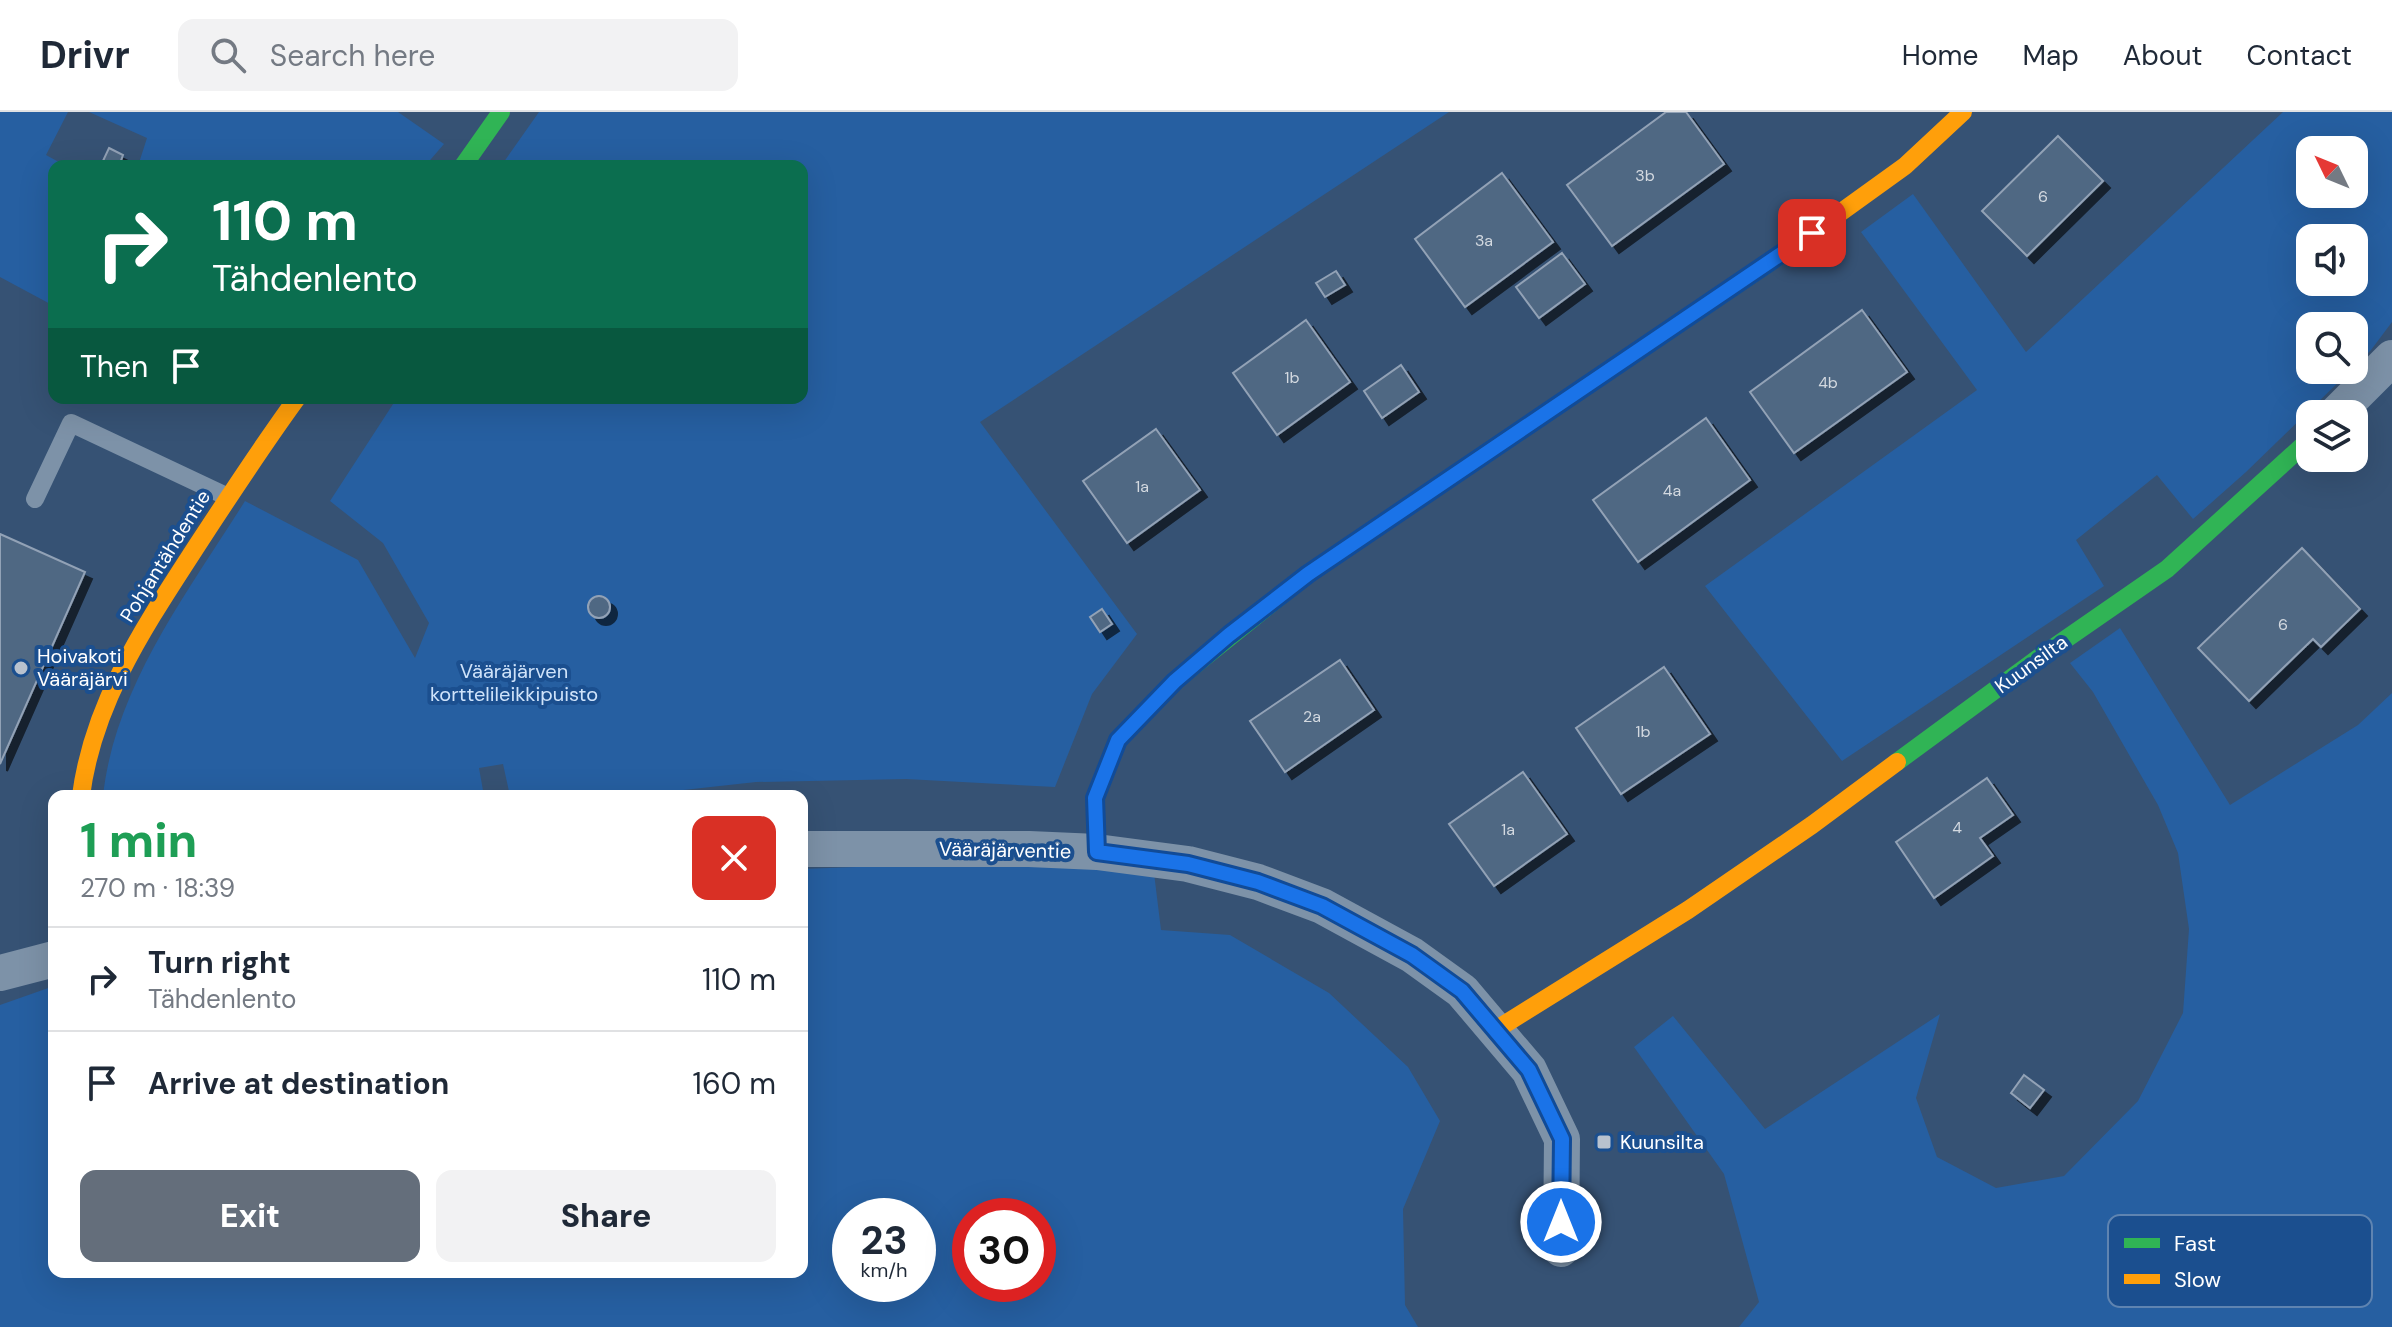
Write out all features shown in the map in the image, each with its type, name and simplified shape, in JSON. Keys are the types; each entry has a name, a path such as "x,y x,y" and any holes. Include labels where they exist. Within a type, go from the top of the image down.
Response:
{"street":[{"path":"467,160 501,112"},
{"path":"1097,852 1095,798 1118,740 1186,672 1308,574 1851,207 1905,166 1963,112"},
{"path":"2350,400 2392,358"},
{"name":"Pohjantähdentie","path":"81,790 82,776 105,705 148,619 293,404"},
{"name":"Kuunsilta","path":"1497,1029 1688,910 1800,834 2037,659 2167,569 2296,452"},
{"name":"Vääräjärventie","path":"808,849 1097,852 1188,864 1258,882 1322,906 1412,955 1462,991 1529,1070 1562,1139 1561,1249"},
{"path":"0,973 48,961"}],"lane":[{"path":"35,499 71,423 228,497"}],"green space":[{"path":"0,112 68,112 46,155 55,160 48,160 48,303 0,277"},
{"path":"89,112 398,112 444,144 430,160 140,160 147,138"},
{"name":"Vääräjärven korttelileikkipuisto","path":"539,112 1449,112 980,422 1137,634 1092,694 1055,787 906,779 756,782 683,790 509,790 503,764 479,768 483,790 104,790 110,755 138,678 178,605 245,501 358,560 415,658 429,623 383,543 330,501 393,404 808,404 808,160 505,160"},
{"path":"2283,112 2392,112 2392,322 2368,353 2368,312 2296,312 2296,384 2337,384 2320,400 2296,400 2296,423 2193,519 2157,475 2076,540 2104,586 1842,761 1705,586 1977,390 1861,232 1913,194 2026,352"},
{"path":"2120,628 2230,805 2358,725 2392,693 2392,1327 1739,1327 1759,1302 1724,1174 1634,1047 1673,1016 1765,1129 1940,1014 1916,1098 1937,1157 1996,1188 2064,1176 2138,1101 2183,1013 2189,929 2178,853 2158,805 2093,692 2070,663"},
{"path":"1074,859 1154,873 1161,930 1230,935 1329,993 1408,1067 1440,1121 1403,1209 1405,1305 1418,1327 0,1327 0,1005 48,988 48,1278 808,1278 808,869"}],"building":[{"path":"1666,112 1686,112 1724,164 1612,246 1567,185"},
{"path":"2058,136 2103,181 2027,256 1982,211"},
{"path":"109,148 123,155 121,160 103,160"},
{"path":"1502,173 1553,242 1465,307 1415,239"},
{"path":"1562,253 1585,284 1539,318 1516,287"},
{"path":"1336,271 1345,285 1325,297 1316,283"},
{"path":"1862,310 1907,372 1794,453 1750,392"},
{"path":"1306,320 1350,382 1277,435 1233,373"},
{"path":"1401,365 1419,392 1382,418 1364,391"},
{"path":"1706,418 1750,480 1638,562 1593,500"},
{"path":"1156,429 1200,490 1127,543 1083,481"},
{"name":"Hoivakoti Vääräjärvi","path":"0,534 85,572 0,764"},
{"path":"2302,548 2360,609 2321,647 2313,639 2249,701 2198,648"},
{"path":"599,596 607,599 610,607 607,615 599,618 591,615 588,607 591,599"},
{"path":"1102,609 1112,624 1100,632 1090,617"},
{"path":"1340,660 1374,710 1285,772 1250,721"},
{"path":"1664,667 1710,734 1621,794 1576,728"},
{"path":"1523,772 1567,834 1494,886 1449,824"},
{"path":"1987,778 2013,815 1980,838 1993,856 1934,898 1896,842"},
{"path":"2024,1075 2044,1090 2030,1108 2011,1093"}],"traffic: fast":[{"path":"467,160 501,112"},
{"path":"1097,852 1095,798 1118,740 1175,681 1308,574 1794,246"},
{"path":"1897,762 2167,569 2296,452"}],"traffic: slow":[{"path":"1794,246 1905,166 1963,112"},
{"path":"82,790 97,728 125,664 179,574 293,404"},
{"path":"1497,1029 1688,910 1897,762"}],"place":[{"name":"Hoivakoti Vääräjärvi","path":"21,668"},
{"name":"Kuunsilta","path":"1604,1142"}],"route":[{"path":"1561,1222 1562,1139 1529,1070 1462,991 1412,955 1322,906 1258,882 1188,864 1097,852 1095,798 1118,740 1175,681 1229,635 1308,574 1812,233"}]}
